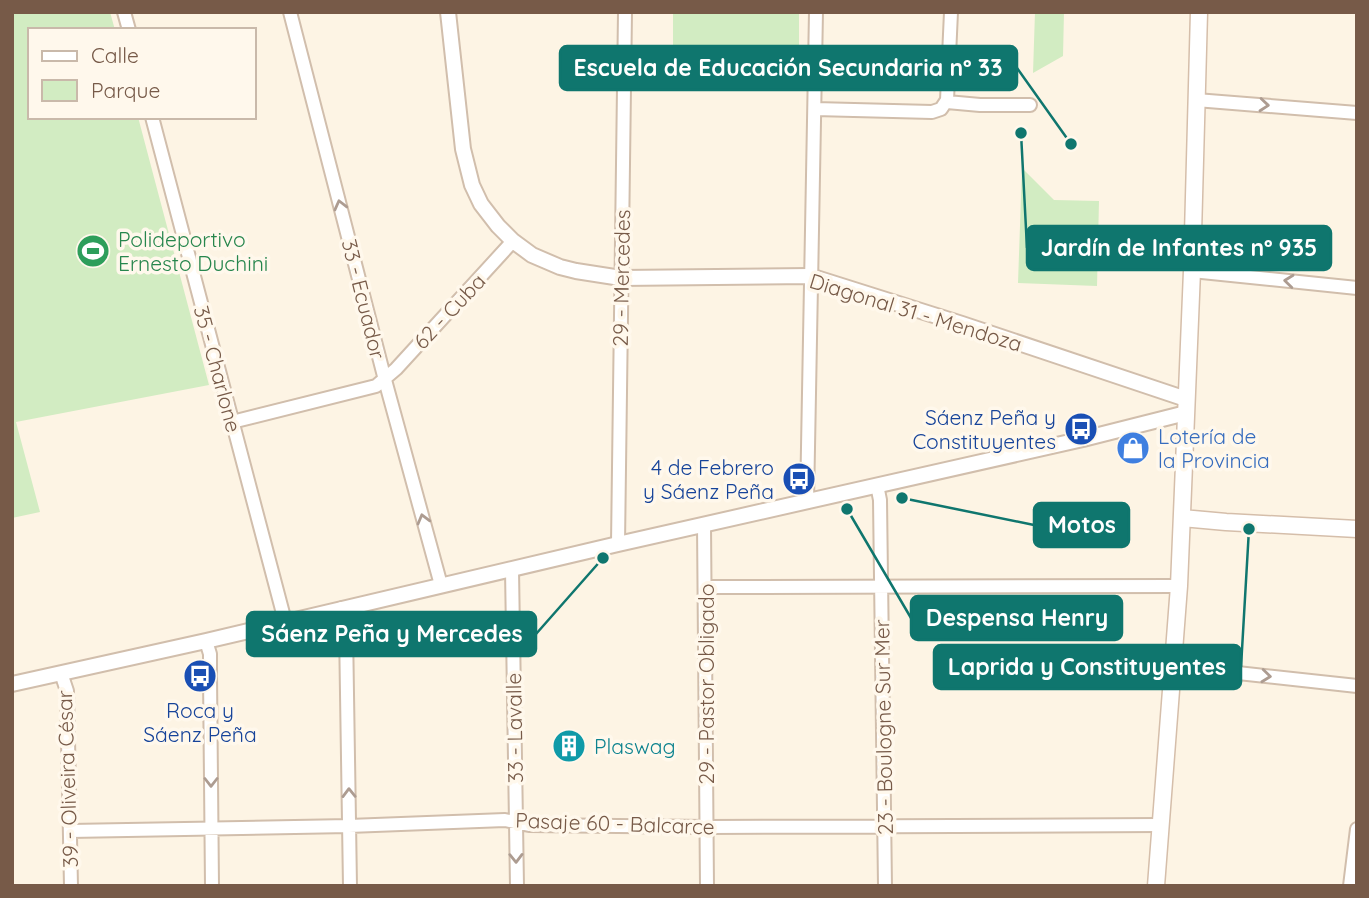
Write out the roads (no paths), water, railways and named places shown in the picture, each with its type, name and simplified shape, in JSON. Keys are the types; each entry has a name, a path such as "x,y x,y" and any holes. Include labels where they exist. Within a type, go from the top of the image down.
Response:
{"main road":[{"path":"1156,886 1180,586 1199,12"},
{"path":"1182,518 1357,529"}],"street":[{"name":"33 - Ecuador","path":"290,12 385,380 442,585"},
{"name":"Diagonal 31 - Mendoza","path":"448,12 466,164 472,184 481,204 498,226 532,255 560,267 621,278 810,276 949,320 1186,406"},
{"name":"29 - Mercedes","path":"618,544 625,12"},
{"path":"807,502 816,12"},
{"path":"815,110 942,109 947,102 951,12"},
{"path":"815,56 950,58"},
{"path":"1196,100 1357,113"},
{"path":"947,102 1030,105"},
{"name":"35 - Charlone","path":"153,119 285,621"},
{"name":"62 - Cuba","path":"385,380 513,241"},
{"path":"1192,271 1357,288"},
{"path":"232,422 376,386 385,380"},
{"path":"12,684 1070,442 1186,406"},
{"name":"23 - Boulogne Sur Mer","path":"877,485 880,500 885,886"},
{"name":"29 - Pastor Obligado","path":"704,525 707,886"},
{"name":"33 - Lavalle","path":"512,570 517,886"},
{"path":"705,587 1180,586"},
{"path":"342,608 346,629 350,886"},
{"path":"206,640 210,654 212,886"},
{"path":"1174,666 1357,686"},
{"name":"39 - Oliveira César","path":"61,673 67,691 71,886"},
{"name":"Pasaje 60 - Balcarce","path":"70,831 505,820 529,825 706,827 1160,825"},
{"path":"1350,886 1357,829"}],"place":[{"name":"Jardín de Infantes nº 935","path":"1021,133"},
{"name":"Escuela de Educación Secundaria nº 33","path":"1071,144"},
{"name":"Polideportivo Ernesto Duchini","path":"93,251"},
{"name":"Sáenz Peña y Constituyentes","path":"1081,429"},
{"name":"Lotería de la Provincia","path":"1133,448"},
{"name":"4 de Febrero y Sáenz Peña","path":"799,479"},
{"name":"Motos","path":"902,498"},
{"name":"Despensa Henry","path":"847,509"},
{"name":"Laprida y Constituyentes","path":"1249,529"},
{"name":"Sáenz Peña y Mercedes","path":"603,558"},
{"name":"Roca y Sáenz Peña","path":"200,676"},
{"name":"Plaswag","path":"569,746"}]}
